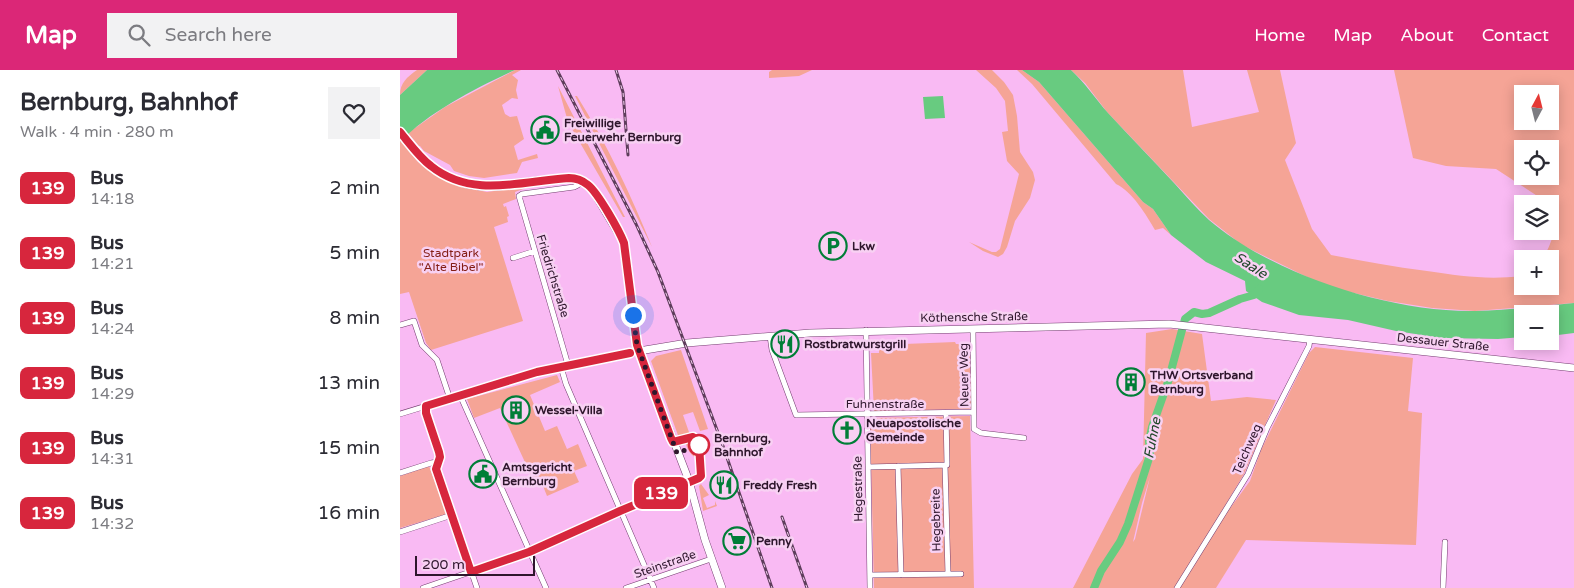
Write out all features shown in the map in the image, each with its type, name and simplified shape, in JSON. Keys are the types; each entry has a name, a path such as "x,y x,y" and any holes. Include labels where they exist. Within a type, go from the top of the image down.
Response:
{"main road":[{"path":"400,132 425,161 442,174 457,181 471,185 496,186 569,178 582,181 592,189 624,243 639,351 689,482 711,559 722,588"},
{"name":"Köthensche Straße","path":"639,351 685,343 866,330 1176,324 1310,339"},
{"name":"Dessauer Straße","path":"1310,339 1574,368"}],"street":[{"name":"Friedrichstraße","path":"568,365 519,198 522,194 574,187 582,181"},
{"path":"512,258 535,251"},
{"path":"400,325 414,321 422,344 437,360 450,399"},
{"name":"Neuer Weg","path":"973,329 974,426 976,431 1024,438"},
{"name":"Hegestraße","path":"866,330 870,588"},
{"name":"Fuhnenstraße","path":"770,336 772,350 796,414 974,412"},
{"name":"Teichweg","path":"1177,588 1248,474 1263,437 1309,346 1310,339"},
{"path":"400,414 524,376 639,351"},
{"path":"561,367 566,384 654,588"},
{"path":"460,395 546,588"},
{"path":"426,406 426,413 440,457 436,469 476,588"},
{"name":"Hegebreite","path":"946,413 947,465 945,465 948,574"},
{"path":"400,473 437,462"},
{"path":"868,467 945,465"},
{"path":"898,466 901,575"},
{"path":"423,588 529,552 689,482"},
{"path":"400,532 452,514"},
{"path":"1443,588 1445,542"},
{"name":"Steinstraße","path":"626,588 711,559"},
{"path":"870,576 961,574"}],"green space":[{"path":"417,70 427,70 400,95 401,87 405,81"},
{"path":"515,70 521,70 512,75 518,80 516,90 518,99 512,98 502,105 505,114 510,117 517,116 524,139 514,146 518,160 537,154 538,158 522,162 517,173 484,178 454,171 450,165 424,151 408,133 445,107"},
{"path":"772,70 812,70 799,76 769,78 769,72"},
{"path":"976,70 992,70 1013,95 1020,152 1033,172 1035,180 1030,198 1015,221 1007,247 1003,254 998,257 983,251 969,242 992,252 1000,249 1019,174 1007,161 1002,132 1008,131 1005,101 996,88"},
{"path":"1017,70 1022,70 1039,82 1143,202 1153,209 1171,235 1163,228 1155,230 1128,192 1116,184 1032,84"},
{"path":"1071,70 1183,70 1192,127 1259,112 1247,70 1280,70 1296,143 1285,160 1312,229 1331,255 1463,276 1497,278 1514,277 1514,295 1559,295 1559,250 1547,250 1551,240 1559,240 1559,195 1536,195 1520,185 1559,185 1559,140 1514,140 1514,181 1496,169 1446,166 1413,158 1394,70 1574,70 1574,303 1514,305 1514,308 1475,311 1432,308 1388,301 1341,290 1311,279 1242,245 1209,219 1107,112 1085,83"},
{"path":"558,86 625,217 623,217 568,122"},
{"path":"575,96 577,96 588,114 608,151 652,247"},
{"name":"Stadtpark \"Alte Bibel\"","path":"401,141 418,162 435,174 462,187 487,192 531,186 515,192 516,199 503,204 504,207 506,206 509,216 507,217 508,222 494,227 523,321 431,350 426,343 409,292 400,294"},
{"path":"1172,329 1202,334 1211,401 1247,397 1276,400 1244,474 1205,539 1209,537 1250,481 1261,450 1309,353 1315,347 1413,358 1408,411 1422,413 1416,545 1246,540 1216,588 1073,588 1132,474 1143,459 1146,333","holes":["1150,477 1135,539 1133,542"]},
{"path":"955,342 956,344 963,344 964,349 970,349 971,407 969,409 874,411 871,353 879,353 879,345"},
{"path":"681,350 708,429 700,431 693,412 683,415 690,435 679,438 651,361 656,356"},
{"path":"557,375 560,382 530,395 545,431 557,426 567,449 578,444 587,466 574,471 579,482 547,496 541,481 535,484 500,408 474,418 467,399"},
{"path":"970,416 974,588 874,588 870,418"},
{"path":"690,440 696,442 697,458 686,444"},
{"path":"429,466 447,514 400,528 400,476"},
{"path":"701,484 709,495 703,498 707,508 715,505 715,501 717,506 703,511 699,486"}],"water":[{"path":"427,70 515,70 469,93 439,111 400,142 400,95"},
{"name":"Saale","path":"1022,70 1071,70 1108,113 1209,220 1235,240 1266,258 1335,287 1371,298 1443,310 1476,311 1514,309 1514,338 1441,338 1396,331 1348,320 1299,315 1262,302 1246,291 1245,281 1206,262 1171,235 1153,209 1143,202 1039,82"},
{"path":"943,96 945,118 925,119 923,97"},
{"path":"1574,303 1574,333 1559,335 1559,305 1554,305"}],"waterway":[{"name":"Fuhne","path":"1094,588 1101,571 1120,542 1128,524 1150,455 1149,441 1152,427 1168,382 1185,319 1194,312 1209,313 1254,295 1259,289"}],"railway":[{"path":"557,70 636,224 658,272 723,446 772,588"},
{"path":"616,70 623,92 628,155"},
{"path":"782,517 807,588"}],"bus line":[{"name":"139","path":"400,132 420,157 436,170 464,183 478,186 496,186 569,178 578,179 590,186 621,235 624,243 637,345 671,438 673,442 690,436 698,441 699,445 701,476 699,478 529,552 471,572 436,469 440,457 426,413 426,406 537,372 630,353"}],"place":[{"name":"Freiwillige Feuerwehr Bernburg","path":"545,130"},
{"name":"Lkw","path":"833,246"},
{"name":"Rostbratwurstgrill","path":"785,344"},
{"name":"THW Ortsverband Bernburg","path":"1131,382"},
{"name":"Wessel-Villa","path":"516,410"},
{"name":"Neuapostolische Gemeinde","path":"847,430"},
{"name":"Bernburg, Bahnhof","path":"699,445"},
{"name":"Amtsgericht Bernburg","path":"483,474"},
{"name":"Freddy Fresh","path":"724,485"},
{"name":"Penny","path":"737,541"}],"route":[{"path":"633,315 637,345 677,453 699,445"}]}
